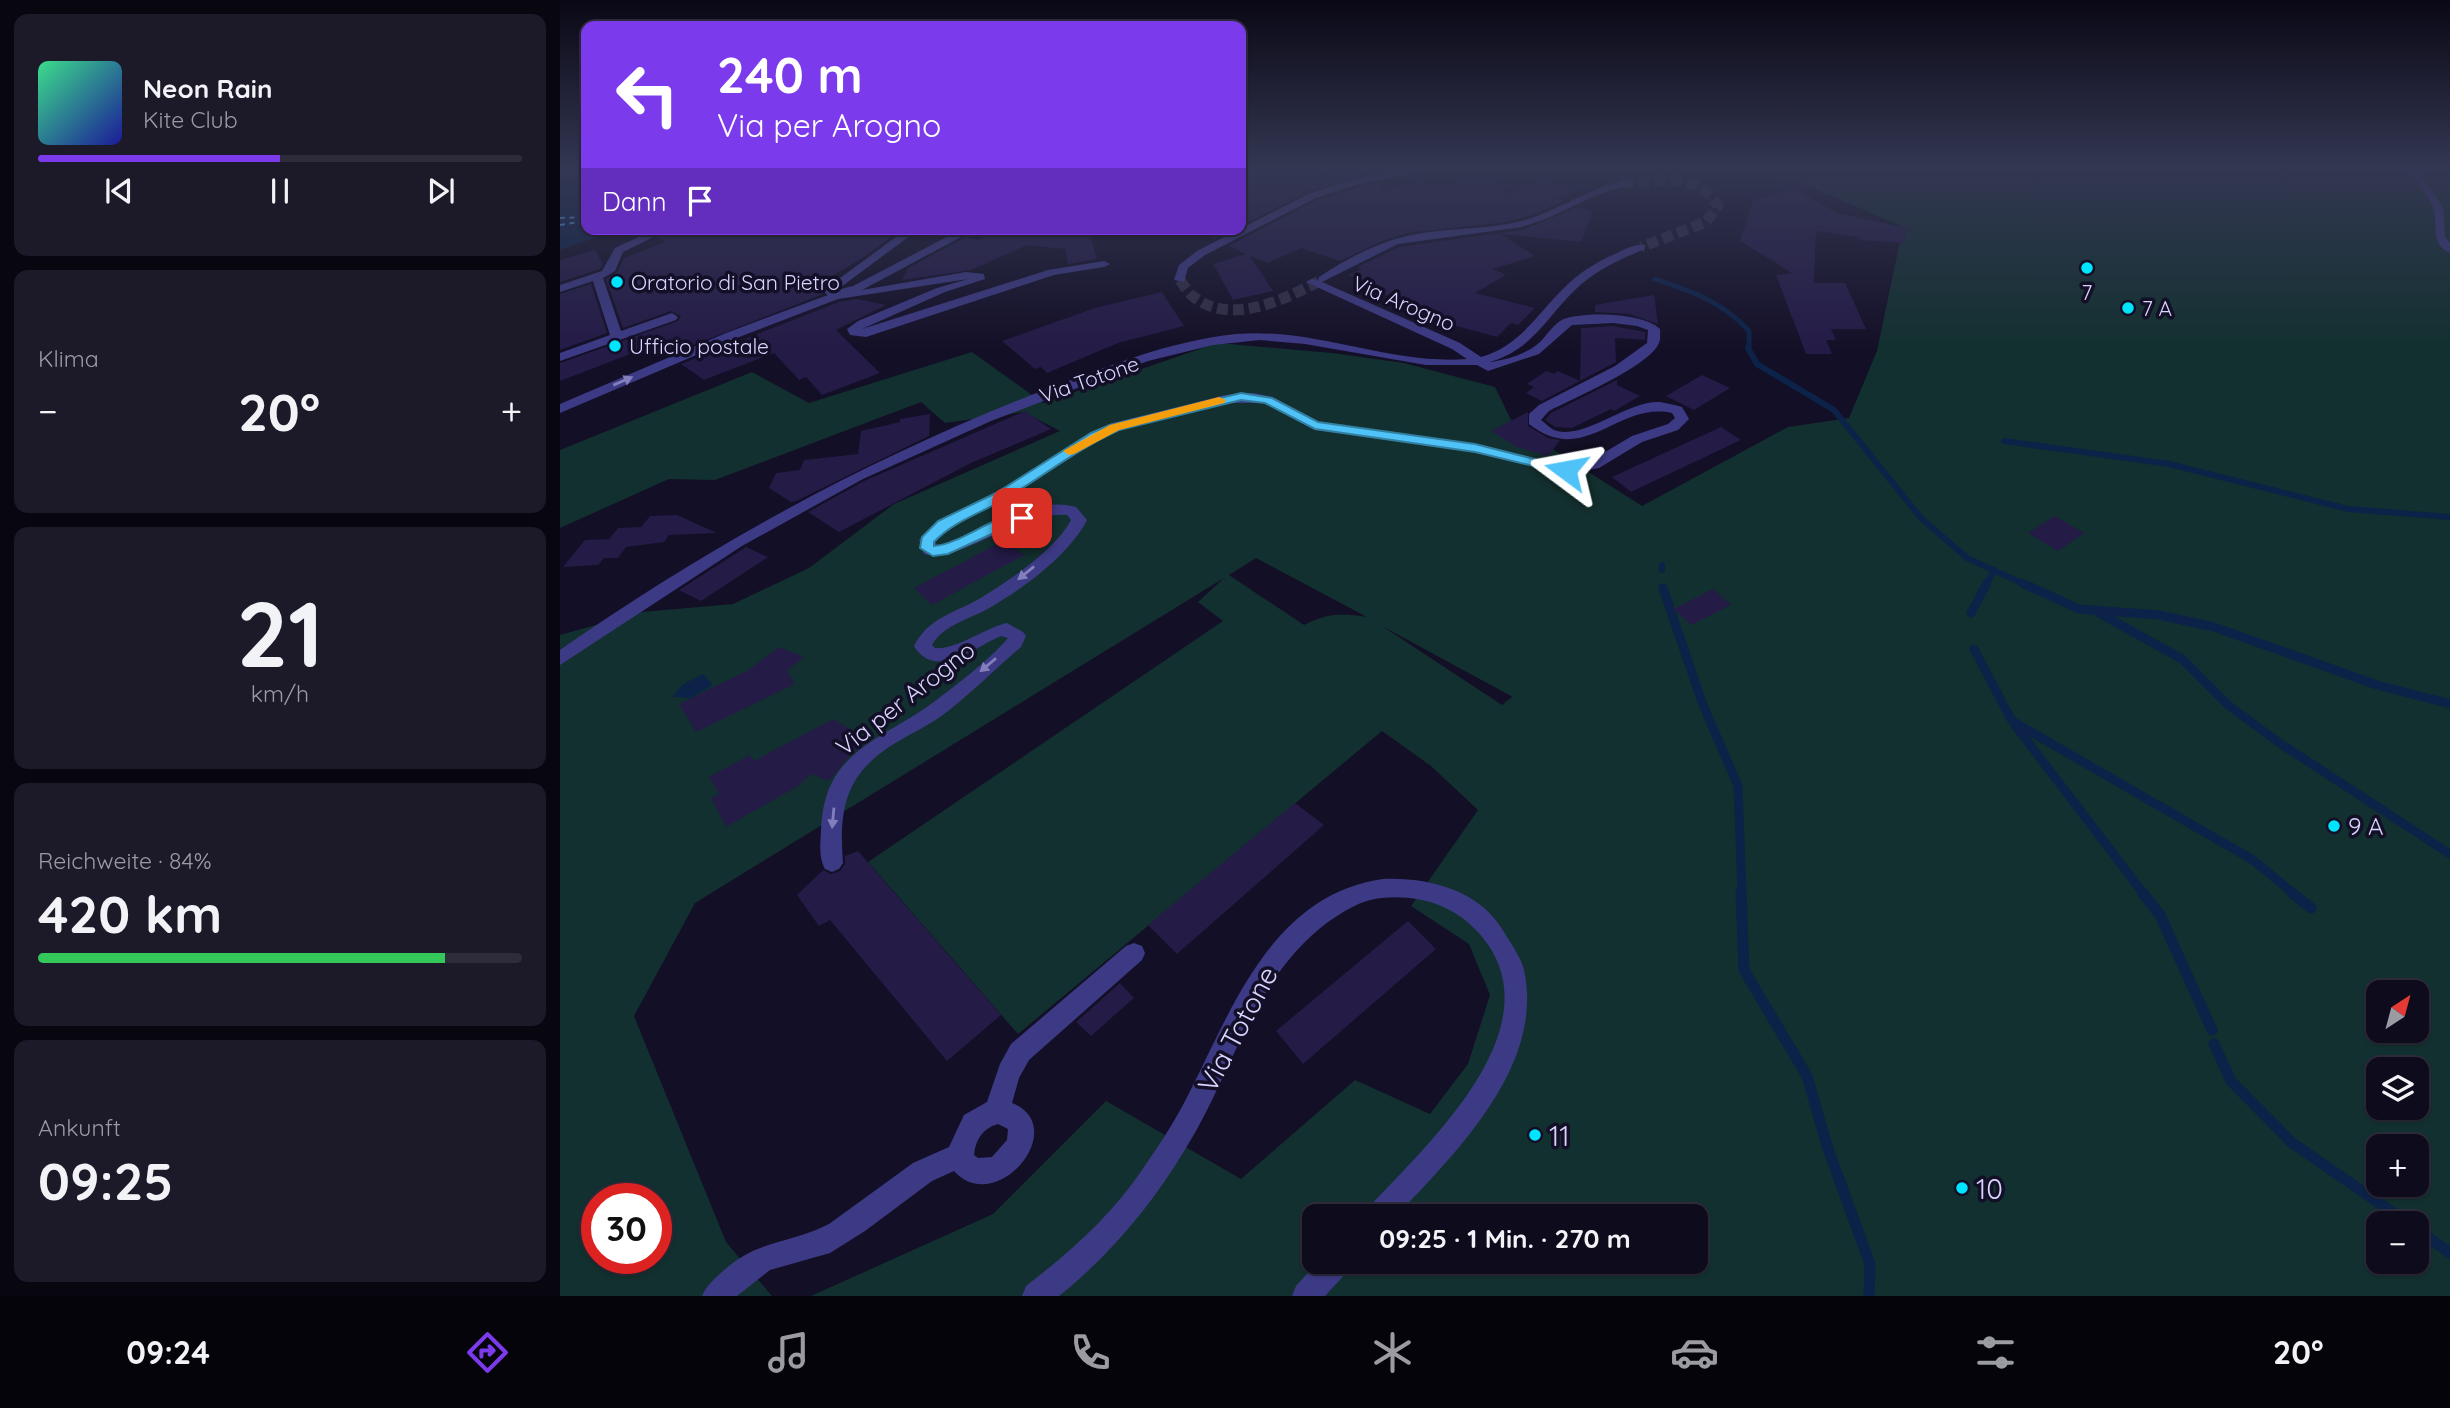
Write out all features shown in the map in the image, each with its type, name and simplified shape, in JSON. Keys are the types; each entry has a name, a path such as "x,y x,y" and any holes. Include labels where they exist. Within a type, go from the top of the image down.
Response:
{"street":[{"name":"Via Arogno","path":"1478,361 1456,346 1318,280 1388,243 1422,235 1484,228"},
{"path":"2439,228 2440,237 2450,250"},
{"path":"560,289 611,270 615,254 627,244 650,235"},
{"path":"906,235 829,291 843,297 966,275 980,276 974,282 941,290 853,329 857,333 866,333 1040,276 1104,264"},
{"path":"560,408 730,336 875,280 960,235"},
{"path":"1180,280 1183,267 1201,253 1236,235"},
{"name":"Via Totone","path":"560,659 687,570 795,507 961,427 1101,373 1214,341 1264,336 1305,339 1391,357 1450,364 1491,358 1524,342 1579,280 1616,257 1641,247"},
{"path":"597,277 617,337"},
{"path":"560,358 672,317"},
{"name":"Via per Arogno","path":"832,863 833,812 845,774 878,744 937,710 1014,643 1017,636 1007,629 994,632 942,656 930,654 923,646 924,641 938,628 1005,589 1070,535 1079,520 1071,510 1052,511 1008,522 948,549 933,551 926,545 937,530 1013,489 1083,442 1114,428 1241,397 1268,400 1315,426 1475,448 1566,470 1594,465 1637,439 1673,427 1682,419 1677,410 1655,404 1580,434 1567,436 1551,433 1534,421 1536,414 1544,408 1622,367 1651,347 1654,342 1654,329 1647,323 1594,320 1568,322 1539,348 1511,362 1488,368 1478,361"},
{"name":"Via Totone","path":"1036,1296 1079,1262 1117,1223 1149,1183 1192,1115 1244,1003 1266,967 1290,938 1318,915 1349,897 1380,888 1417,888 1448,895 1479,916 1493,932 1516,974 1517,1010 1508,1046 1489,1086 1466,1120 1389,1204"},
{"path":"998,1111 1009,1068 1020,1052 1135,953"},
{"path":"998,1111 1015,1115 1020,1122 1021,1140 1009,1159 1000,1166 980,1172 965,1164 961,1147 970,1128 979,1119 998,1111"},
{"path":"716,1296 765,1258 820,1243 847,1227 920,1173 941,1161 961,1156"},
{"path":"1306,1296 1326,1274"}],"green space":[{"path":"1903,228 2450,228 2450,1296 811,1296 993,1214 1106,1101 1241,1179 1355,1080 1430,1114 1468,1064 1490,995 1469,944 1411,906 1478,810 1431,766 1382,731 1018,1034 868,862 1223,621 1198,602 1224,578 695,903 634,1016 726,1242 772,1296 560,1296 560,635 642,612 733,604 809,568 894,504 1060,431 1023,412 945,423 921,402 715,480 669,479 560,528 560,450 752,372 809,403 972,352 1043,403 1217,343 1332,353 1404,363 1495,387 1513,424 1642,506 1788,427 1849,418 1877,351","holes":["1256,558 1367,617 1335,615 1304,625 1229,575","1382,626 1511,696 1512,697 1502,705"]}],"water":[{"path":"560,228 581,228 581,235 604,235 560,250"},
{"path":"703,674 713,685 690,698 672,697 682,685"}],"building":[{"path":"1263,228 1448,228 1407,233 1380,242 1340,261 1301,248 1268,263 1250,256 1273,291 1233,300 1213,264 1246,254 1229,246"},
{"path":"1586,228 1581,242 1500,234 1535,256 1493,269 1506,275 1475,293 1535,308 1518,325 1511,323 1497,337 1434,320 1349,275 1361,269 1357,267 1399,247 1522,230"},
{"path":"1744,228 1907,228 1904,243 1860,240 1859,237 1816,231 1814,283 1845,283 1866,329 1831,329 1836,340 1826,340 1832,354 1806,354 1776,275 1792,273 1740,241"},
{"path":"662,235 847,235 856,238 861,235 894,235 861,259 812,288 821,290 823,294 668,355 654,345 560,381 560,363 678,321 681,316 671,311 623,328 606,279 617,272 624,258 666,242 657,238"},
{"path":"988,235 1090,235 1097,259 1068,264 1065,249 1027,245 971,270 902,280 908,268 966,237 979,240"},
{"path":"1205,235 1222,235 1214,239"},
{"path":"595,250 603,264 600,269 560,282 560,260"},
{"path":"591,284 607,333 560,350 560,294"},
{"path":"1162,292 1184,326 1118,343 1047,373 1041,367 1035,369 1002,341 1095,308"},
{"path":"1654,295 1658,324 1629,314 1595,312 1595,305"},
{"path":"857,299 886,305 836,330 880,373 822,395 806,377 799,380 774,353 704,380 681,364 839,302"},
{"path":"1613,326 1645,332 1645,340 1615,338 1616,362 1580,381 1581,328"},
{"path":"1546,371 1554,374 1558,371 1580,381 1542,401 1526,393 1534,387 1527,384"},
{"path":"1702,375 1730,388 1694,410 1666,396"},
{"path":"1617,380 1617,385 1640,396 1614,411 1611,409 1572,428 1555,427 1545,420 1551,413"},
{"path":"1025,411 1051,429 969,464 839,532 808,512 864,481"},
{"path":"1528,412 1528,426 1548,438 1560,440 1548,456 1517,447 1491,431"},
{"path":"930,414 929,436 796,501 791,502 769,488 776,473 800,470 804,460 858,454 861,431 900,422 900,419"},
{"path":"1721,427 1741,440 1631,492 1612,477"},
{"path":"677,515 717,533 669,535 664,542 626,547 618,558 604,558 598,565 563,567 585,540 609,539 618,528 641,527 650,516"},
{"path":"2055,516 2084,533 2058,551 2028,533"},
{"path":"1005,540 1024,555 932,605 914,588"},
{"path":"746,547 768,557 701,601 679,590"},
{"path":"1713,589 1731,605 1691,625 1674,609"},
{"path":"779,647 804,657 787,671 795,684 696,732 679,704 747,671"},
{"path":"833,719 869,740 850,755 829,781 811,774 798,786 726,827 711,798 719,794 709,777 750,755 754,761"},
{"path":"1295,803 1324,825 1177,954 1148,925"},
{"path":"858,851 1001,1015 947,1061 830,920 819,926 797,895 823,870 831,874 840,871 845,864 845,856"},
{"path":"1408,921 1436,949 1303,1064 1276,1031"},
{"path":"1120,983 1134,998 1091,1036 1076,1022"}],"waterway":[{"path":"1655,279 1694,293 1728,312 1749,331 1749,349"},
{"path":"1748,348 1757,364 1834,410 1921,518 1967,558 1994,570"},
{"path":"2004,441 2169,464 2348,509 2450,517"},
{"path":"1662,565 1662,570"},
{"path":"1986,585 1994,570"},
{"path":"1994,570 2026,585"},
{"path":"1971,613 1987,583"},
{"path":"2022,583 2079,609 2159,615 2214,627 2377,685 2450,704"},
{"path":"1663,588 1703,705 1738,786 1742,893"},
{"path":"2099,613 2182,659 2228,705 2278,742 2450,854"},
{"path":"1974,649 2012,721 2253,860 2293,893"},
{"path":"2015,725 2143,893"},
{"path":"1741,892 1744,970 1807,1076 1828,1149 1870,1264 1869,1296"},
{"path":"2142,892 2160,915 2212,1030"},
{"path":"2291,892 2311,908"},
{"path":"2214,1044 2231,1081 2291,1142 2391,1211"},
{"path":"2429,1238 2450,1253"}],"tunnel":[{"path":"1641,247 1689,228"},
{"path":"1180,280 1192,295 1209,306 1225,310 1277,301 1323,279"}],"slow traffic":[{"path":"1069,451 1114,428 1219,400"}],"place":[{"name":"7","path":"2087,268"},
{"name":"Oratorio di San Pietro","path":"617,282"},
{"name":"7 A","path":"2128,308"},
{"name":"Ufficio postale","path":"615,346"},
{"name":"9 A","path":"2334,826"},
{"name":"11","path":"1535,1135"},
{"name":"10","path":"1962,1188"}],"route":[{"path":"1022,518 948,549 933,551 926,545 931,535 943,525 1013,489 1095,436 1114,428 1203,404 1241,397 1268,400 1315,426 1421,438 1566,470"}]}
